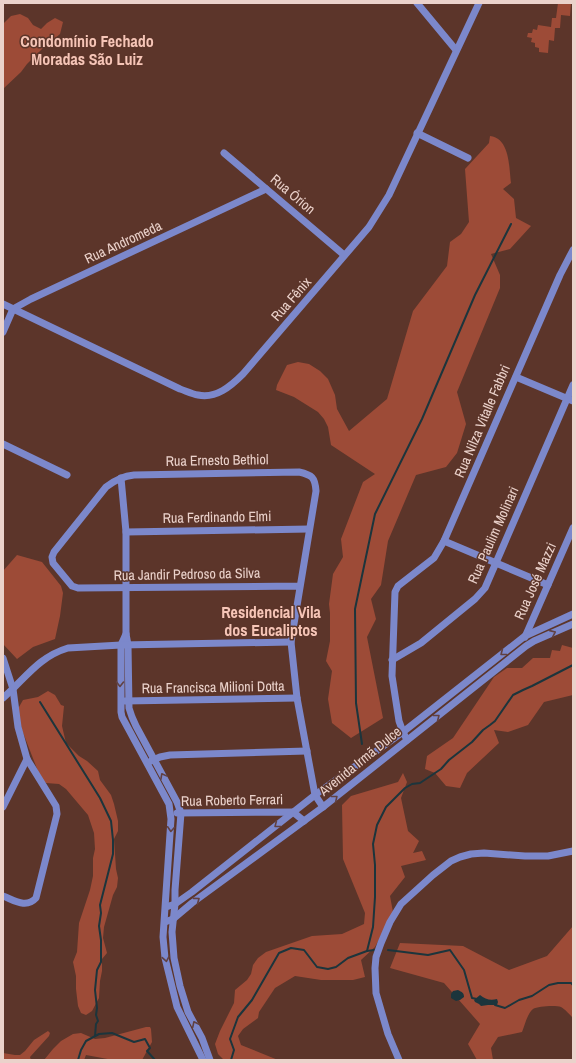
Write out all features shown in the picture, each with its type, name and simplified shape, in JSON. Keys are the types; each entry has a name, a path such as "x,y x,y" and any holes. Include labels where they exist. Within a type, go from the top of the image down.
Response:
{"street":[{"path":"417,3 456,50"},
{"name":"Rua Fênix","path":"3,304 180,389 206,396 219,393 228,388 239,378 369,227 380,211 389,195 478,3"},
{"path":"417,133 468,158"},
{"name":"Rua Órion","path":"224,153 344,255"},
{"name":"Rua Andromeda","path":"13,309 40,294 266,189"},
{"name":"Rua Nilza Vitalle Fabbri","path":"392,660 395,596 398,586 434,558 444,541 560,275 573,250"},
{"path":"3,332 13,309"},
{"path":"516,377 570,400"},
{"name":"Rua Paulim Molinari","path":"392,660 421,642 475,599 485,588 570,400 573,385"},
{"path":"3,444 67,474"},
{"name":"Rua Ernesto Bethiol","path":"121,478 134,475 299,472 309,474 316,484 309,529"},
{"path":"121,478 126,532 126,634 120,701 122,717 167,800 171,814 163,937 164,951 177,1007 203,1060"},
{"name":"Rua Jandir Pedroso da Silva","path":"121,478 112,482 106,487 52,554 52,560 74,588 300,586"},
{"name":"Rua José Mazzi","path":"529,644 525,636 573,528"},
{"path":"309,529 291,642 297,698 315,795 323,807"},
{"name":"Rua Ferdinando Elmi","path":"126,532 309,529"},
{"path":"444,541 548,586"},
{"name":"Avenida Irmã Dulce","path":"166,907 175,904 192,892 315,795 403,732 525,636 573,614"},
{"name":"Avenida Irmã Dulce","path":"165,922 173,919 323,807 529,644 573,624"},
{"path":"3,698 45,658 68,648 124,645 291,642"},
{"path":"124,645 129,708 177,802 181,813 172,932 174,958 180,986 188,1012 202,1038 210,1060"},
{"path":"3,658 13,689 18,727 27,760 53,801 57,810 36,898 33,902 19,903 3,896"},
{"path":"392,660 395,701 403,732 407,740"},
{"name":"Rua Francisca Milioni Dotta","path":"120,701 297,698"},
{"path":"147,764 154,759 170,755 307,751"},
{"path":"3,807 27,760"},
{"path":"293,812 304,821"},
{"name":"Rua Roberto Ferrari","path":"171,814 293,812"},
{"path":"399,1060 388,1034 379,1006 376,993 375,974 376,957 381,943 401,904 433,875 451,861 460,857 484,853 548,856 573,851"},
{"path":"194,1041 202,1038"}],"shaded area":[{"path":"558,3 571,3 570,16 561,15 560,28 555,28 554,41 549,40 548,53 539,52 539,48 535,47 535,43 531,42 532,38 527,37 528,33 532,33 533,29 537,30 538,25 551,27 552,18 556,18"},
{"path":"20,14 28,18 33,25 41,29 55,18 63,22 60,34 46,45 3,89 3,24 11,16"},
{"path":"490,136 497,138 505,148 509,162 511,183 503,189 514,199 516,218 531,226 510,249 491,254 500,275 500,288 457,392 466,424 457,453 446,467 416,475 388,541 381,585 371,599 376,619 367,637 383,718 351,738 332,723 328,699 332,671 326,661 330,641 329,604 333,574 343,557 341,539 363,482 375,474 331,445 328,427 318,412 294,397 276,390 277,385 287,365 298,362 309,364 320,371 328,379 335,395 337,409 349,431 387,399 413,311 447,266 450,242 461,234 469,222 465,169 489,143"},
{"path":"17,555 42,562 61,586 63,593 55,639 33,647 17,659 3,644 3,571"},
{"path":"562,645 573,648 573,695 544,702 528,725 508,732 494,730 499,743 467,773 460,788 446,786 435,773 425,769 427,756 453,738 494,677 507,668 522,668 533,658 550,658 552,650 560,651"},
{"path":"48,691 55,695 61,705 64,706 62,726 66,743 79,756 98,771 100,780 111,795 118,821 118,831 114,839 118,878 117,887 113,895 104,927 103,938 107,953 102,959 99,998 92,1011 86,1015 81,1013 78,1006 76,976 73,962 77,952 79,923 93,876 93,858 95,849 94,833 88,815 66,789 59,784 46,783 41,779 22,730 18,714 19,707 23,700 38,697"},
{"path":"403,773 407,782 401,798 408,831 419,841 413,853 422,851 426,860 401,866 405,877 390,896 393,912 375,947 361,960 365,977 353,980 321,980 295,976 275,988 259,1012 258,1018 243,1029 238,1036 241,1045 278,1060 224,1060 218,1054 215,1044 234,1003 235,990 247,980 251,974 253,965 258,958 266,952 312,936 342,934 364,924 365,913 343,859 342,805 351,796 398,782"},
{"path":"573,926 573,1018 559,1006 533,1009 522,1032 498,1037 491,1048 493,1060 477,1060 468,1044 480,1024 444,983 390,968 400,943 463,946 509,970 547,956"},
{"path":"150,1027 151,1029 152,1042 142,1060 113,1060 86,1055 84,1060 44,1060 61,1041 73,1034 81,1033 95,1039 105,1038"},
{"path":"48,1031 50,1033 49,1036 30,1057 31,1060 3,1060 3,1053 20,1055 34,1040"}],"water":[{"path":"458,990 464,994 464,997 456,1001 451,998 451,994 453,991"},
{"path":"480,995 484,998 492,1000 497,999 497,1005 481,1006 474,1000"}],"waterway":[{"path":"362,744 356,703 355,609 375,514 422,419 475,295 511,224"},
{"path":"367,951 373,927 375,897 375,865 373,844 377,825 386,807 405,788 412,784 420,783 441,769 449,760 472,742 483,730 495,721 513,695 573,665"},
{"path":"40,702 100,798 111,821 113,854 100,905 101,913 99,926 101,940 101,962 97,970 95,990 97,1008 96,1015 98,1021 96,1024 95,1036"},
{"path":"231,1060 234,1050 230,1039 238,1017 252,1000 279,953 291,948 304,950 317,967 328,969 336,967 348,958 374,950"},
{"path":"388,950 428,955 450,950 464,970 472,998 477,999"},
{"path":"495,1005 505,1008 519,1000 532,996 549,985 558,983 571,983 573,985"},
{"path":"78,1060 86,1041 99,1034 112,1033 134,1042 145,1039 150,1048 147,1051 155,1060"}],"district":[{"name":"Condomínio Fechado Moradas São Luiz","path":"87,50"},
{"name":"Residencial Vila dos Eucaliptos","path":"271,621"}]}
